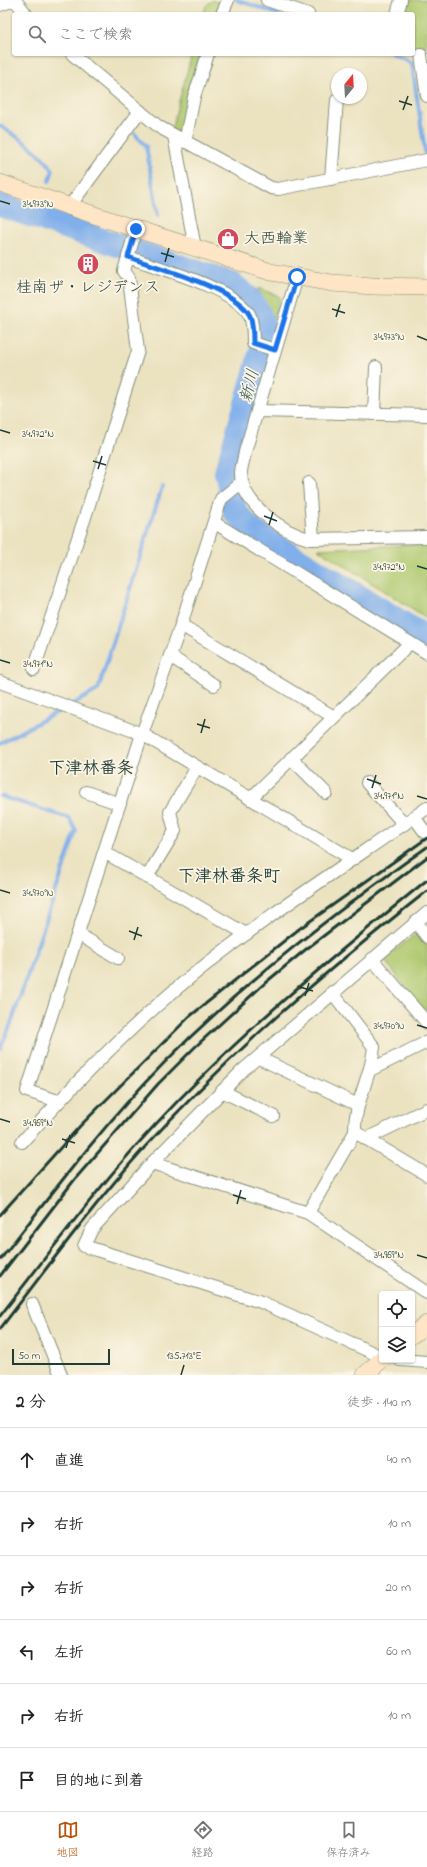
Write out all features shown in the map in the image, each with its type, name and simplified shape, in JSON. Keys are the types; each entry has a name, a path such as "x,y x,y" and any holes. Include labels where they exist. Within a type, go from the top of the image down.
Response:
{"street":[{"path":"0,5 14,0 24,12"},
{"path":"223,12 227,0"},
{"path":"267,0 302,12"},
{"path":"398,12 401,0"},
{"path":"420,53 427,96"},
{"path":"74,56 159,127 271,188 278,189 424,161"},
{"path":"185,142 194,97 207,56"},
{"path":"331,179 337,104"},
{"path":"69,207 140,111"},
{"path":"174,136 195,248"},
{"path":"0,183 69,207 134,236 195,248 245,265 297,277 332,283 372,286 427,287"},
{"path":"34,669 86,517 138,351 129,278 124,271 134,236"},
{"path":"128,257 191,279 219,291 240,303 250,316 253,343 275,350"},
{"path":"297,277 246,446 241,473 242,482 250,497 268,519 296,536 313,539 427,537"},
{"path":"374,414 376,367"},
{"path":"257,411 427,416"},
{"path":"58,1101 27,1091 142,734 181,625 215,523 221,499 242,482"},
{"path":"309,482 313,539"},
{"path":"215,523 298,572 427,653"},
{"path":"181,625 334,717"},
{"path":"250,799 410,643"},
{"path":"170,656 214,685"},
{"path":"0,682 142,734 352,860"},
{"path":"291,758 326,793"},
{"path":"147,876 176,831 170,812 197,767"},
{"path":"367,783 425,832"},
{"path":"86,792 120,804"},
{"path":"22,1142 58,1101 139,1022 188,979 246,934 427,808"},
{"path":"104,852 246,934"},
{"path":"379,1357 261,1302 84,1246 92,1229 152,1163 243,1070 259,1058 332,992 427,913"},
{"path":"416,922 427,937"},
{"path":"78,934 118,958"},
{"path":"372,958 427,1022"},
{"path":"308,1214 355,1132 355,1121 358,1105 370,1070 374,1047 332,992"},
{"path":"370,1070 427,1042"},
{"path":"259,1058 358,1105"},
{"path":"222,1091 273,1116"},
{"path":"366,1139 427,1108"},
{"path":"355,1132 426,1174"},
{"path":"152,1163 308,1214 427,1293"},
{"path":"32,1304 61,1375"},
{"path":"415,1333 427,1324"},
{"path":"365,1375 379,1361"},
{"path":"415,1361 427,1362"}],"green space":[{"path":"212,0 220,4 217,12 204,12 206,6"},
{"path":"409,0 427,0 427,47 421,48 415,46 415,12 405,12"},
{"path":"191,56 199,56 179,133 171,130"},
{"path":"259,288 280,297 273,319 258,290"},
{"path":"427,544 427,618 318,549"},
{"path":"416,934 421,936 427,944 427,1014 385,961 387,956"}],"waterway":[{"path":"237,0 272,12"},
{"path":"397,56 412,64 426,158"},
{"path":"0,126 29,145 48,163 53,170 49,181"},
{"path":"135,134 146,146 158,215"},
{"name":"新川","path":"0,205 232,284 250,299 260,315 265,333 257,366 226,472 235,512 254,532 427,638"},
{"path":"71,705 98,690 162,487"},
{"path":"0,743 65,708"},
{"path":"0,796 69,818 76,831 11,1024 0,1049"}],"railway":[{"path":"0,1215 80,1126 189,1017 299,929 427,838"},
{"path":"0,1260 99,1134 142,1086 194,1033 291,949 358,897 427,847"},
{"path":"0,1276 75,1179 158,1084 195,1047 265,983 305,950 427,857"},
{"path":"0,1316 114,1171 187,1092 252,1028 356,938 427,880"},
{"path":"0,1329 70,1237 125,1170 210,1079 316,982 427,891"}],"place":[{"name":"大西輪業","path":"228,239"},
{"name":"桂南ザ・レジデンス","path":"88,264"}],"district":[{"name":"下津林番条","path":"91,768"},
{"name":"下津林番条町","path":"229,876"}],"route":[{"path":"136,229 128,257 191,279 219,291 240,303 250,316 253,343 275,350 297,277"}]}
